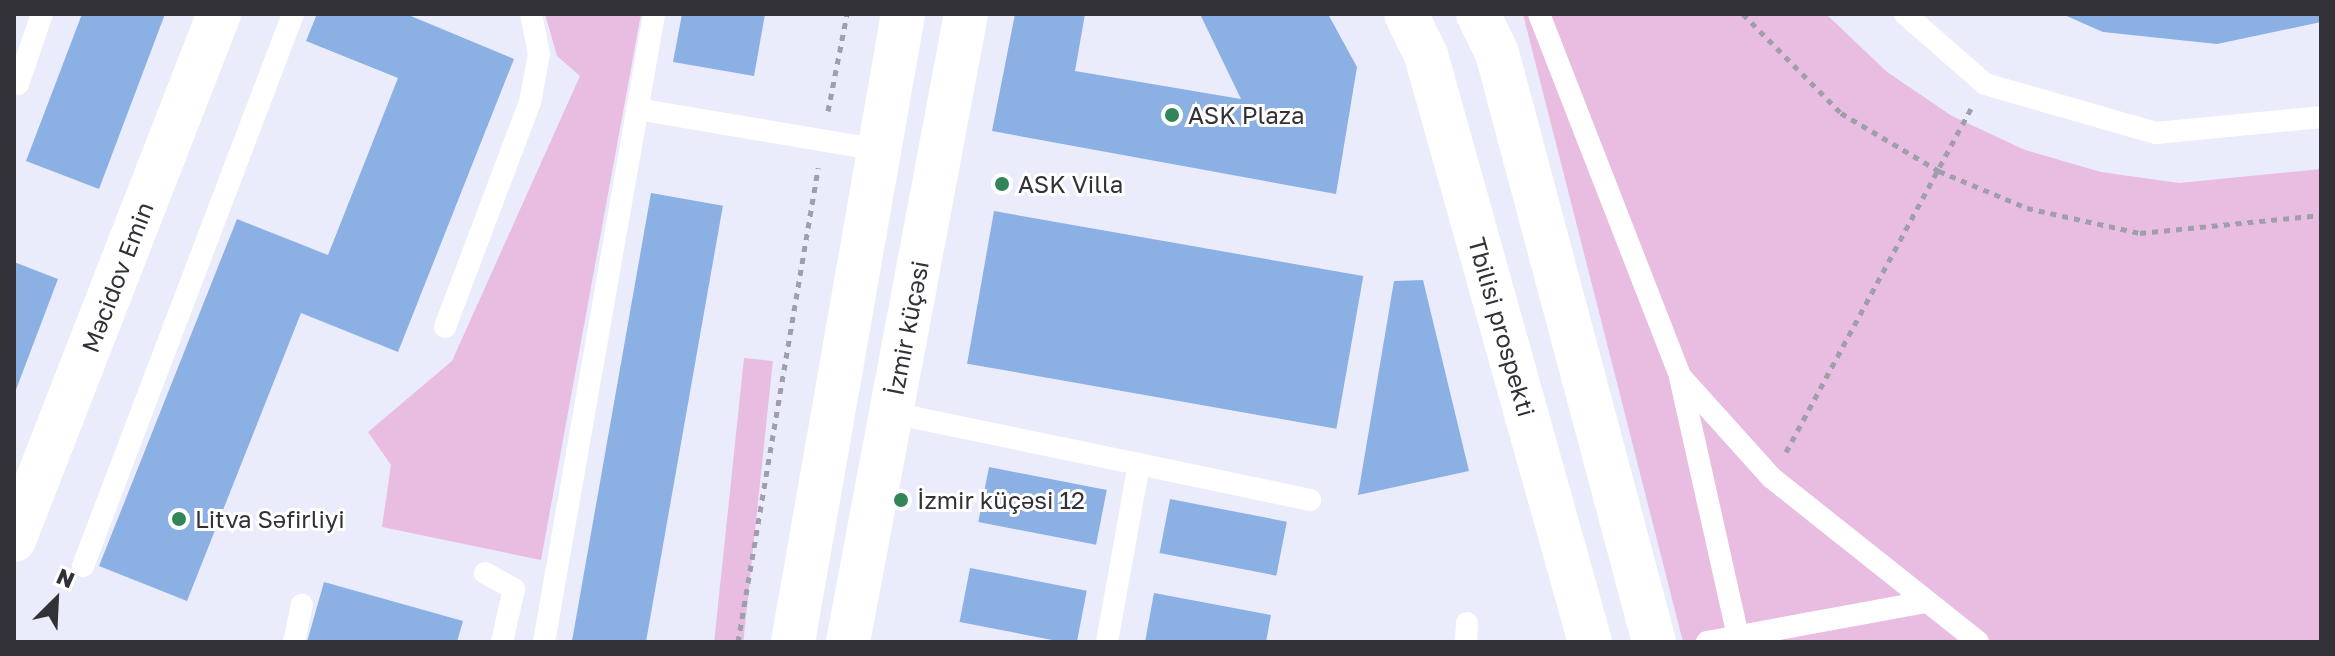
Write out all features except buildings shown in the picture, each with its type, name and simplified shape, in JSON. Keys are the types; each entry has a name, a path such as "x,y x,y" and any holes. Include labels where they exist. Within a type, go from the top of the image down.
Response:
{"main road":[{"name":"Məcidov Emin","path":"14,540 219,14"},
{"path":"793,642 903,14"},
{"name":"İzmir küçəsi","path":"848,642 966,14"},
{"name":"Tbilisi prospekti","path":"1406,14 1426,55 1590,642"},
{"path":"1478,14 1497,53 1654,642"}],"lane":[{"path":"18,84 42,14"},
{"path":"83,566 293,14"},
{"path":"445,327 530,102 539,54 531,14"},
{"path":"544,642 654,14"},
{"path":"1539,14 1680,376 1737,633"},
{"path":"1905,14 1985,84 2156,133 2321,117"},
{"path":"637,109 879,150"},
{"path":"1680,376 1772,478 1978,642"},
{"path":"892,413 1310,500"},
{"path":"1107,642 1139,464"},
{"path":"485,573 514,589 502,642"},
{"path":"1707,642 1737,633 1924,602"},
{"path":"294,642 302,605"}],"path":[{"path":"738,642 822,140 847,14"},
{"path":"1743,14 1841,113 1939,171 2027,208 2140,233 2321,215"},
{"path":"1772,478 1985,84"}],"shaded area":[{"path":"545,14 641,14 541,560 382,527 391,465 368,432 452,361 580,76 557,56"},
{"path":"1523,14 1826,14 1887,72 1952,116 2025,150 2101,172 2179,183 2321,169 2321,642 1683,642"},
{"path":"744,358 773,361 743,642 714,642"}],"place":[{"name":"ASK Plaza","path":"1172,115"},
{"name":"ASK Villa","path":"1002,184"},
{"name":"İzmir küçəsi 12","path":"901,500"},
{"name":"Litva Səfirliyi","path":"179,519"}]}
